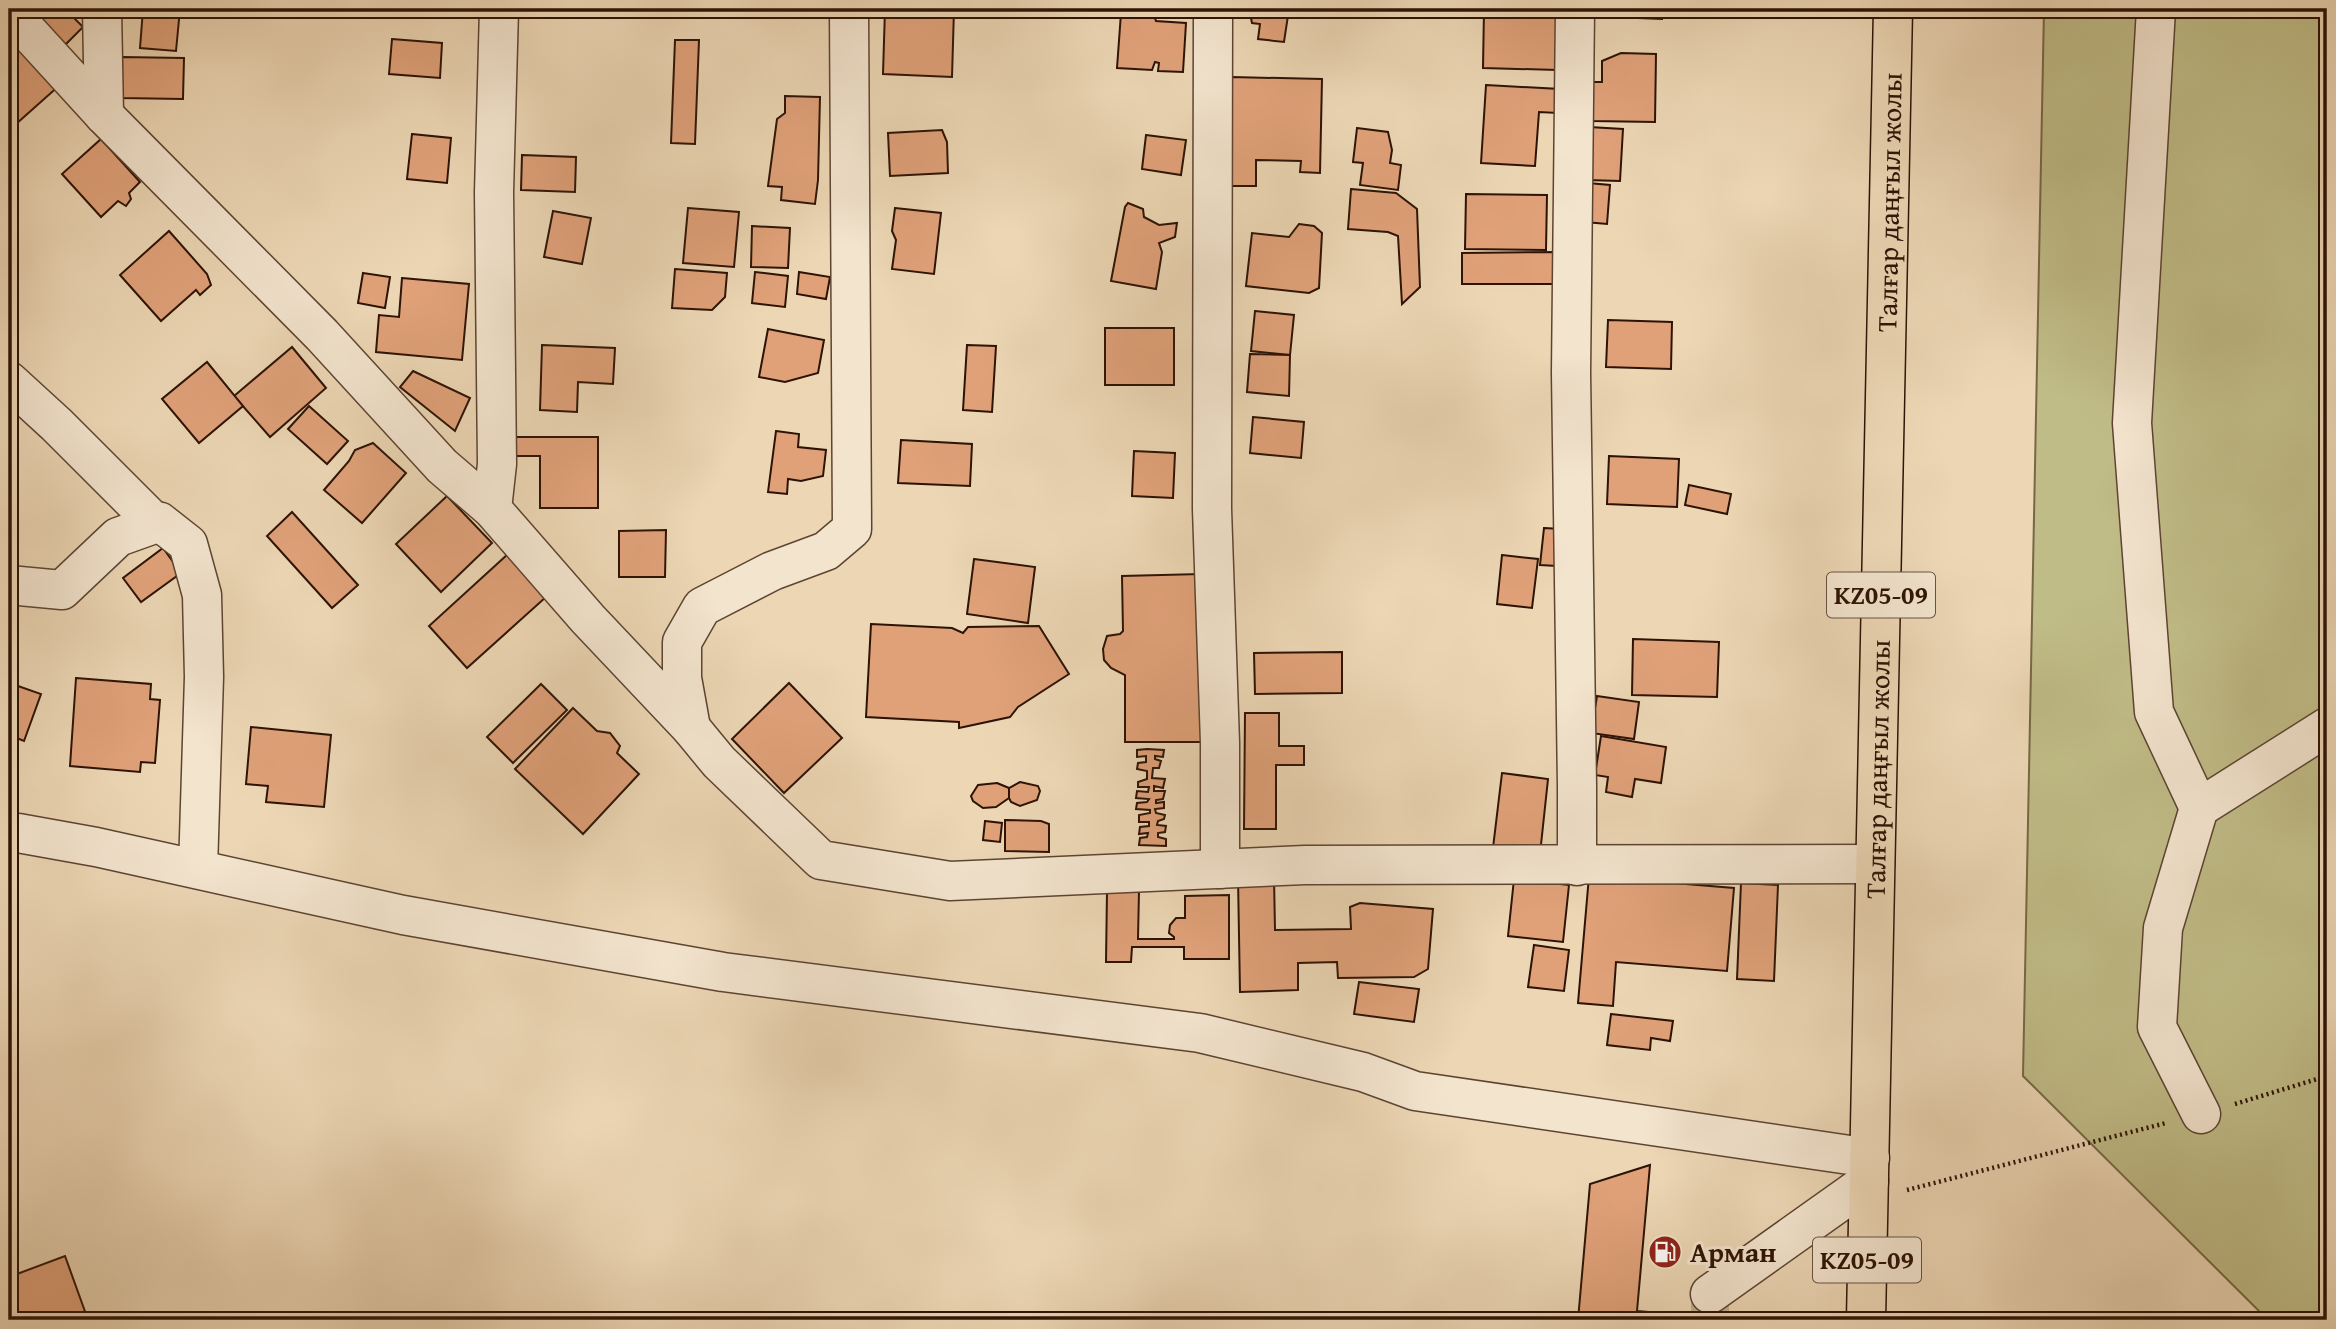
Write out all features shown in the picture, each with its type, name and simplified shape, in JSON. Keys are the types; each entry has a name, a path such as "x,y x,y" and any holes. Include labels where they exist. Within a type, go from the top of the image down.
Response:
{"main road":[{"name":"Талғар даңғыл жолы","path":"1866,1320 1893,9"}],"street":[{"path":"102,9 104,115"},
{"path":"492,509 497,464 494,192 499,9"},
{"path":"691,728 682,678 682,642 702,607 772,571 826,551 852,529 849,9"},
{"path":"1213,9 1212,509 1220,743 1220,869"},
{"path":"1575,9 1571,373 1577,866"},
{"path":"2156,9 2132,423 2154,712 2199,808"},
{"path":"9,10 104,115 323,335 442,466 492,509 719,762 821,860 950,881 1305,865 1875,864"},
{"path":"9,381 155,523"},
{"path":"9,585 62,590 118,537 155,523 160,522 188,544 202,595 204,677 198,869"},
{"path":"2200,1114 2157,1027 2163,928 2199,808 2327,727"},
{"path":"9,834 18,833 96,847 403,915 723,972 1200,1033 1363,1072 1415,1091 1869,1180"},
{"path":"1710,1294 1869,1180"}],"path":[{"path":"1869,1180 2200,1114 2327,1076"}],"shaded area":[{"path":"2044,9 2327,9 2327,1320 2268,1320 2023,1076"}],"building":[{"path":"38,9 65,9 83,27 63,47 31,15"},
{"path":"143,9 180,9 176,51 140,48"},
{"path":"885,9 954,9 952,77 883,74"},
{"path":"1249,9 1289,9 1284,42 1258,39 1260,24 1252,23"},
{"path":"1589,9 1662,9 1662,19 1588,16"},
{"path":"1484,10 1558,12 1557,70 1483,68"},
{"path":"1153,12 1156,21 1186,23 1183,72 1158,71 1159,63 1155,62 1152,70 1117,68 1121,13"},
{"path":"392,39 442,43 440,78 389,74"},
{"path":"675,40 699,40 695,144 671,143"},
{"path":"24,43 61,84 16,124 9,116 9,57"},
{"path":"1621,53 1656,54 1655,122 1592,121 1592,82 1602,82 1602,61"},
{"path":"121,57 184,58 183,99 120,98"},
{"path":"1231,77 1322,79 1320,173 1300,172 1301,161 1256,160 1256,186 1221,186"},
{"path":"1486,85 1560,89 1558,113 1539,112 1535,166 1481,163"},
{"path":"785,96 820,97 815,204 781,200 782,187 768,186 777,119 785,113"},
{"path":"1589,127 1623,129 1620,181 1586,180"},
{"path":"1357,128 1388,132 1392,150 1390,163 1401,165 1398,190 1360,185 1363,163 1353,162"},
{"path":"942,130 947,142 948,173 890,176 888,133"},
{"path":"412,134 451,138 447,183 407,179"},
{"path":"1146,135 1186,140 1181,175 1142,169"},
{"path":"101,139 140,182 129,193 131,199 126,206 118,201 101,217 62,174"},
{"path":"522,155 576,157 575,192 521,190"},
{"path":"1588,183 1610,185 1607,224 1585,222"},
{"path":"1351,189 1396,193 1417,209 1420,287 1402,304 1398,236 1388,232 1348,229"},
{"path":"1466,194 1547,195 1546,250 1465,249"},
{"path":"1128,203 1143,209 1144,217 1159,225 1177,223 1175,237 1159,243 1162,252 1156,289 1111,281"},
{"path":"688,208 739,212 734,267 683,263"},
{"path":"895,208 941,213 934,274 892,269 896,240 892,231"},
{"path":"553,211 591,218 582,264 544,257"},
{"path":"1299,224 1314,226 1322,233 1319,288 1309,293 1246,286 1252,233 1289,237"},
{"path":"752,226 790,228 788,268 751,267"},
{"path":"169,231 207,274 211,285 200,295 196,290 161,321 120,275"},
{"path":"1560,252 1561,284 1462,284 1462,253"},
{"path":"675,269 727,273 725,297 712,310 672,308"},
{"path":"755,272 788,276 785,307 752,303"},
{"path":"799,272 830,277 826,299 797,294"},
{"path":"363,273 390,277 385,308 358,303"},
{"path":"402,278 469,284 462,360 376,352 379,315 399,317"},
{"path":"1255,311 1294,315 1290,355 1251,351"},
{"path":"1608,320 1672,322 1671,369 1606,367"},
{"path":"1105,328 1174,328 1174,385 1105,385"},
{"path":"768,329 824,340 818,373 785,382 759,377"},
{"path":"542,345 615,348 613,384 578,382 577,412 540,410"},
{"path":"967,345 996,346 992,412 963,410"},
{"path":"292,347 326,388 270,437 234,396"},
{"path":"1250,354 1290,355 1289,396 1247,392"},
{"path":"207,362 243,406 199,443 162,399"},
{"path":"413,371 470,398 455,431 400,387"},
{"path":"309,406 348,441 327,464 288,429"},
{"path":"1253,417 1304,422 1301,458 1250,453"},
{"path":"776,431 799,434 798,447 826,450 823,476 801,481 788,479 787,494 768,492"},
{"path":"504,437 598,437 598,508 540,508 540,456 504,456"},
{"path":"901,440 972,444 970,486 898,483"},
{"path":"373,443 406,473 362,523 324,490 355,450"},
{"path":"1134,451 1175,453 1173,498 1132,496"},
{"path":"1609,456 1679,459 1677,507 1607,504"},
{"path":"1689,485 1731,494 1727,514 1685,505"},
{"path":"447,496 492,543 441,592 396,544"},
{"path":"292,512 358,585 332,608 267,536"},
{"path":"1544,528 1561,529 1557,566 1540,565"},
{"path":"666,530 665,577 619,577 619,531"},
{"path":"163,548 181,573 141,602 123,578"},
{"path":"508,554 546,597 467,668 429,626"},
{"path":"1502,555 1538,559 1532,608 1497,604"},
{"path":"974,559 1035,567 1028,623 967,614"},
{"path":"1201,574 1205,742 1125,742 1125,675 1111,668 1104,660 1103,649 1107,636 1123,631 1122,576"},
{"path":"871,624 952,628 963,633 968,627 1039,626 1069,674 1018,707 1010,717 959,728 959,722 866,717"},
{"path":"1633,639 1719,642 1717,697 1632,695"},
{"path":"1342,652 1342,693 1255,694 1254,653"},
{"path":"76,678 151,684 150,699 160,700 155,763 141,762 140,772 70,766"},
{"path":"789,683 842,738 784,793 732,739"},
{"path":"541,684 567,710 513,763 487,737"},
{"path":"18,686 41,694 24,741 9,735 9,712"},
{"path":"1597,696 1639,702 1634,739 1591,733"},
{"path":"573,708 597,731 610,733 620,746 617,753 639,774 583,834 515,769"},
{"path":"1245,713 1279,713 1279,746 1304,746 1304,765 1276,765 1276,829 1244,829"},
{"path":"251,727 331,735 324,807 266,802 268,786 246,784"},
{"path":"1601,736 1666,747 1661,783 1635,779 1632,797 1606,792 1608,777 1595,775"},
{"path":"1137,750 1164,750 1163,757 1155,756 1155,759 1161,761 1159,768 1153,768 1152,778 1165,779 1163,788 1154,786 1154,791 1165,791 1163,799 1156,800 1156,803 1164,802 1164,808 1155,809 1156,813 1165,815 1157,825 1166,826 1165,832 1158,833 1158,837 1166,839 1166,846 1139,845 1140,838 1147,837 1148,833 1139,834 1140,827 1149,826 1149,822 1139,822 1139,815 1150,813 1150,810 1136,809 1137,803 1147,802 1149,799 1136,798 1137,791 1148,792 1149,787 1138,787 1138,782 1147,779 1147,771 1137,769 1138,763 1146,762 1146,756 1137,757"},
{"path":"1502,773 1548,779 1540,854 1493,848"},
{"path":"1020,782 1038,786 1040,791 1037,800 1020,806 1011,802 1009,788"},
{"path":"997,783 1009,788 1009,798 996,807 983,808 973,801 971,796 978,785"},
{"path":"1005,820 1041,821 1049,824 1049,852 1005,851"},
{"path":"985,821 1002,823 1000,842 983,840"},
{"path":"1589,876 1734,888 1727,971 1616,962 1613,1006 1578,1003"},
{"path":"1274,877 1275,930 1351,929 1350,907 1360,903 1433,909 1428,969 1414,977 1338,978 1337,962 1298,963 1298,990 1240,992 1238,878"},
{"path":"1514,879 1569,885 1563,942 1508,936"},
{"path":"1741,883 1778,885 1774,981 1737,979"},
{"path":"1107,891 1139,891 1138,939 1174,939 1169,933 1170,925 1176,918 1185,918 1185,896 1229,895 1229,959 1184,959 1184,947 1132,947 1131,962 1106,962"},
{"path":"1534,945 1569,950 1564,991 1528,987"},
{"path":"1359,982 1419,989 1414,1022 1354,1014"},
{"path":"1611,1014 1673,1021 1670,1041 1651,1038 1650,1050 1607,1045"},
{"path":"1650,1165 1637,1311 1740,1320 1578,1320 1590,1184"},
{"path":"65,1256 87,1317 77,1320 9,1320 9,1277"}],"tunnel":[{"path":"1710,1294 1710,1320"}],"place":[{"name":"Арман","path":"1665,1252"}]}
